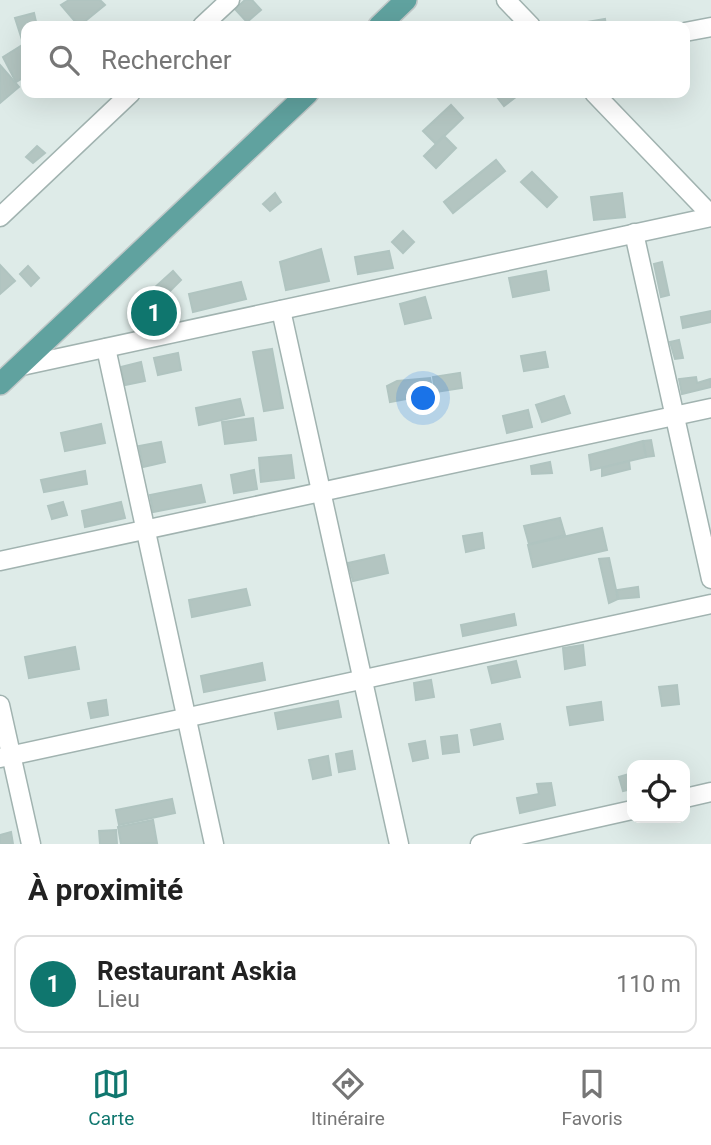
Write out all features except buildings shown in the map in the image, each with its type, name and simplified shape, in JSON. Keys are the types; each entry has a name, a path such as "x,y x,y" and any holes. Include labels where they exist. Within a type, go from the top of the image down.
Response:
{"main road":[{"path":"384,21 407,0"},
{"path":"0,384 303,98"}],"street":[{"path":"207,21 229,0"},
{"path":"506,0 526,21"},
{"path":"690,31 711,27"},
{"path":"0,217 126,98"},
{"path":"599,98 711,216"},
{"path":"17,368 711,216"},
{"path":"634,233 711,579"},
{"path":"281,310 399,844"},
{"path":"106,348 214,844"},
{"path":"0,561 711,408"},
{"path":"6,757 711,604"},
{"path":"0,705 6,757 31,844"},
{"path":"690,797 711,792"},
{"path":"480,844 627,811"}],"place":[{"name":"Restaurant Askia","path":"154,313"}]}
